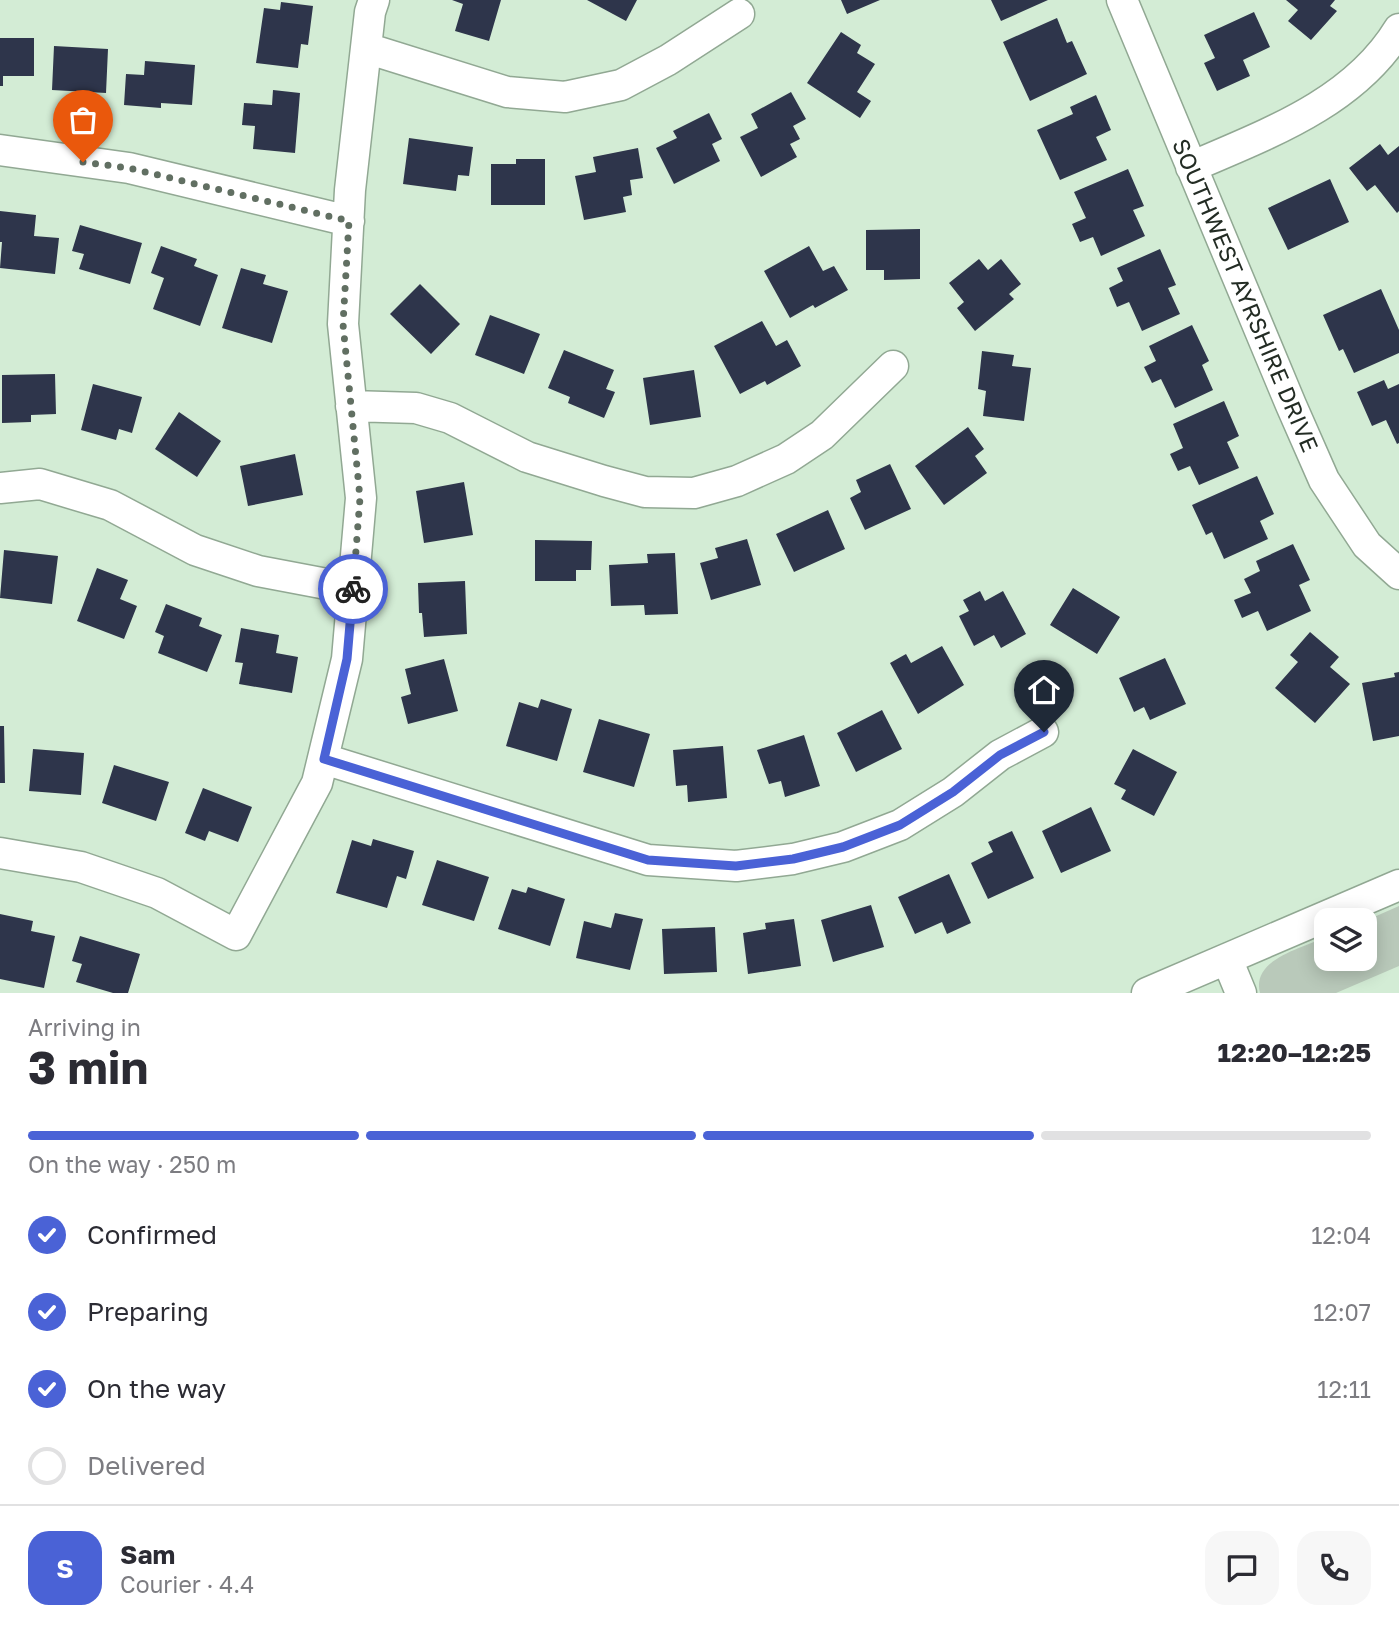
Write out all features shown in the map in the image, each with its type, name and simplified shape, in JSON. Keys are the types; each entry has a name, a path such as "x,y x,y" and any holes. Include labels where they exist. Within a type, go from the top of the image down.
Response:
{"street":[{"path":"0,853 81,867 157,893 236,935 317,783 347,659 360,498 343,324 350,190 370,12 374,0"},
{"name":"SOUTHWEST AYRSHIRE DRIVE","path":"1122,0 1324,480 1367,545 1398,575"},
{"path":"366,48 507,92 565,97 621,85 668,60 739,14"},
{"path":"1191,167 1287,125 1336,95 1395,48"},
{"path":"0,150 129,168 349,221"},
{"path":"351,406 416,408 450,418 527,457 604,481 645,492 694,493 737,481 786,459 821,435 893,366"},
{"path":"0,488 40,484 110,505 195,550 258,572 353,589"},
{"path":"324,759 648,860 736,866 793,859 843,847 900,825 953,792 1000,755 1044,732"},
{"path":"1147,993 1186,985 1227,959 1399,885"},
{"path":"1227,959 1241,993"}],"green space":[{"path":"1399,906 1399,966 1336,993 1260,993 1259,981 1263,971 1271,963 1314,942 1314,971 1377,971 1377,916"}],"building":[{"path":"452,0 501,0 489,41 455,31 463,4"},
{"path":"587,0 637,0 626,21"},
{"path":"841,0 880,0 847,14"},
{"path":"991,0 1048,0 1001,21"},
{"path":"1286,0 1335,0 1330,6 1337,11 1311,40 1288,21 1298,10"},
{"path":"281,2 313,6 308,45 301,44 298,68 256,63 264,8 280,10"},
{"path":"1254,12 1270,47 1243,60 1250,76 1217,91 1204,63 1215,58 1204,35"},
{"path":"1057,18 1067,43 1072,41 1087,74 1030,101 1003,42"},
{"path":"841,32 861,45 857,53 875,64 857,92 871,101 860,118 807,83"},
{"path":"0,38 34,38 34,76 3,76 3,86 0,86"},
{"path":"54,46 108,49 106,93 52,90"},
{"path":"145,61 195,65 192,105 161,103 161,108 124,105 126,74 144,75"},
{"path":"273,90 300,93 295,153 253,149 255,126 242,125 244,103 272,105"},
{"path":"791,92 806,119 793,126 800,139 790,144 797,157 761,177 740,137 758,128 751,114"},
{"path":"1096,95 1111,130 1096,137 1107,160 1060,180 1037,130 1073,114 1070,107"},
{"path":"709,113 722,139 712,144 720,161 674,184 656,148 677,138 673,131"},
{"path":"409,138 473,147 469,176 458,175 456,191 403,184"},
{"path":"1380,144 1388,155 1399,146 1397,213 1375,185 1367,191 1349,168"},
{"path":"638,148 643,178 630,180 632,195 623,197 626,212 584,220 575,176 596,172 593,157"},
{"path":"516,159 545,159 545,205 491,205 491,164 516,164"},
{"path":"1128,169 1144,206 1133,210 1145,236 1101,256 1093,237 1080,242 1072,224 1086,218 1074,192"},
{"path":"1330,179 1349,222 1288,250 1268,208"},
{"path":"0,211 36,215 34,236 59,238 55,274 0,268"},
{"path":"80,225 142,243 130,284 79,269 84,254 72,251"},
{"path":"920,229 920,279 884,280 884,270 866,270 866,230"},
{"path":"161,246 197,259 194,266 218,275 200,326 153,309 164,278 151,273"},
{"path":"809,246 823,271 834,266 848,290 790,318 764,271"},
{"path":"1160,249 1176,285 1168,288 1180,314 1142,331 1129,302 1117,307 1109,288 1123,281 1117,268"},
{"path":"979,259 988,270 1001,259 1021,284 1009,294 1014,299 975,331 957,308 964,302 949,283"},
{"path":"241,268 266,275 263,284 288,291 272,343 222,328"},
{"path":"420,284 460,324 431,354 390,314"},
{"path":"1381,289 1399,330 1399,353 1354,373 1343,349 1339,351 1323,315"},
{"path":"490,315 540,334 524,374 475,355"},
{"path":"762,321 776,346 787,340 801,366 767,385 765,381 740,394 714,346"},
{"path":"1192,325 1209,361 1202,365 1213,390 1175,408 1161,379 1152,383 1144,367 1156,361 1149,346"},
{"path":"564,350 614,370 606,389 615,392 604,418 568,403 570,397 548,388"},
{"path":"982,351 1014,355 1012,366 1031,368 1024,421 983,416 986,391 978,389"},
{"path":"694,370 701,417 650,425 643,378"},
{"path":"55,374 56,414 31,415 31,422 2,423 2,375"},
{"path":"1384,380 1388,389 1399,384 1397,444 1386,420 1372,426 1357,392"},
{"path":"93,384 142,397 132,433 119,429 116,440 81,430"},
{"path":"1224,401 1239,436 1227,442 1239,468 1199,485 1190,466 1178,471 1170,454 1183,448 1173,424"},
{"path":"179,412 221,441 197,477 155,449"},
{"path":"968,427 984,449 975,456 987,473 944,505 915,466"},
{"path":"295,454 303,495 248,506 240,466"},
{"path":"890,464 911,509 865,530 850,498 861,492 856,480"},
{"path":"1257,476 1274,514 1260,521 1268,539 1224,559 1212,532 1206,535 1192,505"},
{"path":"464,482 473,535 424,543 416,491"},
{"path":"828,510 845,549 794,572 776,534"},
{"path":"747,539 761,585 711,600 700,563 718,558 715,548"},
{"path":"535,540 592,541 591,570 576,570 576,581 535,581"},
{"path":"1293,544 1310,580 1299,585 1311,611 1267,631 1258,611 1242,618 1234,600 1251,593 1244,579 1260,571 1256,561"},
{"path":"4,550 58,556 52,604 0,598"},
{"path":"675,553 678,614 645,615 644,605 611,606 609,565 648,563 647,554"},
{"path":"97,568 128,580 120,599 137,606 124,639 77,621"},
{"path":"465,581 467,634 424,637 422,613 419,613 418,583"},
{"path":"1073,588 1120,617 1097,654 1050,625"},
{"path":"980,591 985,601 1003,591 1026,634 1001,648 994,635 974,646 959,616 969,611 963,600"},
{"path":"166,604 202,618 199,626 222,635 207,672 158,653 164,636 155,632"},
{"path":"241,628 279,635 276,653 298,657 292,693 239,684 243,663 235,662"},
{"path":"1310,632 1339,657 1330,667 1350,684 1315,723 1275,688 1298,662 1290,655"},
{"path":"942,646 964,685 918,714 890,663 906,654 911,663"},
{"path":"1165,658 1186,704 1150,720 1144,707 1134,712 1119,678"},
{"path":"444,659 458,711 408,724 401,697 411,694 405,669"},
{"path":"1399,672 1399,736 1373,741 1362,683 1395,677 1394,673"},
{"path":"541,699 572,709 557,761 506,746 519,702 538,708"},
{"path":"882,710 902,749 856,772 837,733"},
{"path":"599,719 650,734 634,787 583,772"},
{"path":"0,726 4,726 5,783 0,783"},
{"path":"804,735 820,786 785,797 781,781 769,784 757,750"},
{"path":"723,746 727,798 688,802 687,785 676,786 673,750"},
{"path":"33,749 84,753 81,795 29,791"},
{"path":"1133,749 1177,772 1154,816 1121,799 1126,790 1114,784"},
{"path":"114,765 169,782 156,821 102,803"},
{"path":"203,788 252,807 238,842 209,831 205,841 185,833"},
{"path":"1091,807 1111,851 1061,873 1042,831"},
{"path":"1012,831 1034,878 988,899 971,863 993,852 988,842"},
{"path":"373,839 414,851 406,879 397,876 387,908 336,893 352,840 371,846"},
{"path":"437,860 489,877 474,921 422,905"},
{"path":"949,874 971,923 947,934 942,922 915,934 898,897"},
{"path":"528,887 565,899 550,946 498,929 512,889 526,893"},
{"path":"871,905 884,947 833,962 821,920"},
{"path":"615,913 643,919 630,970 576,958 584,921 611,928"},
{"path":"0,914 33,921 31,931 55,936 44,988 0,979"},
{"path":"794,919 801,966 748,974 743,933 766,929 765,923"},
{"path":"715,927 717,972 664,974 662,929"},
{"path":"80,936 140,954 128,993 113,993 76,982 82,964 72,961"}],"way so far":[{"path":"83,162 129,168 349,221 343,324 360,498 353,589"}],"route":[{"path":"353,589 347,659 324,759 648,860 736,866 793,859 843,847 900,825 953,792 1000,755 1044,732"}]}
